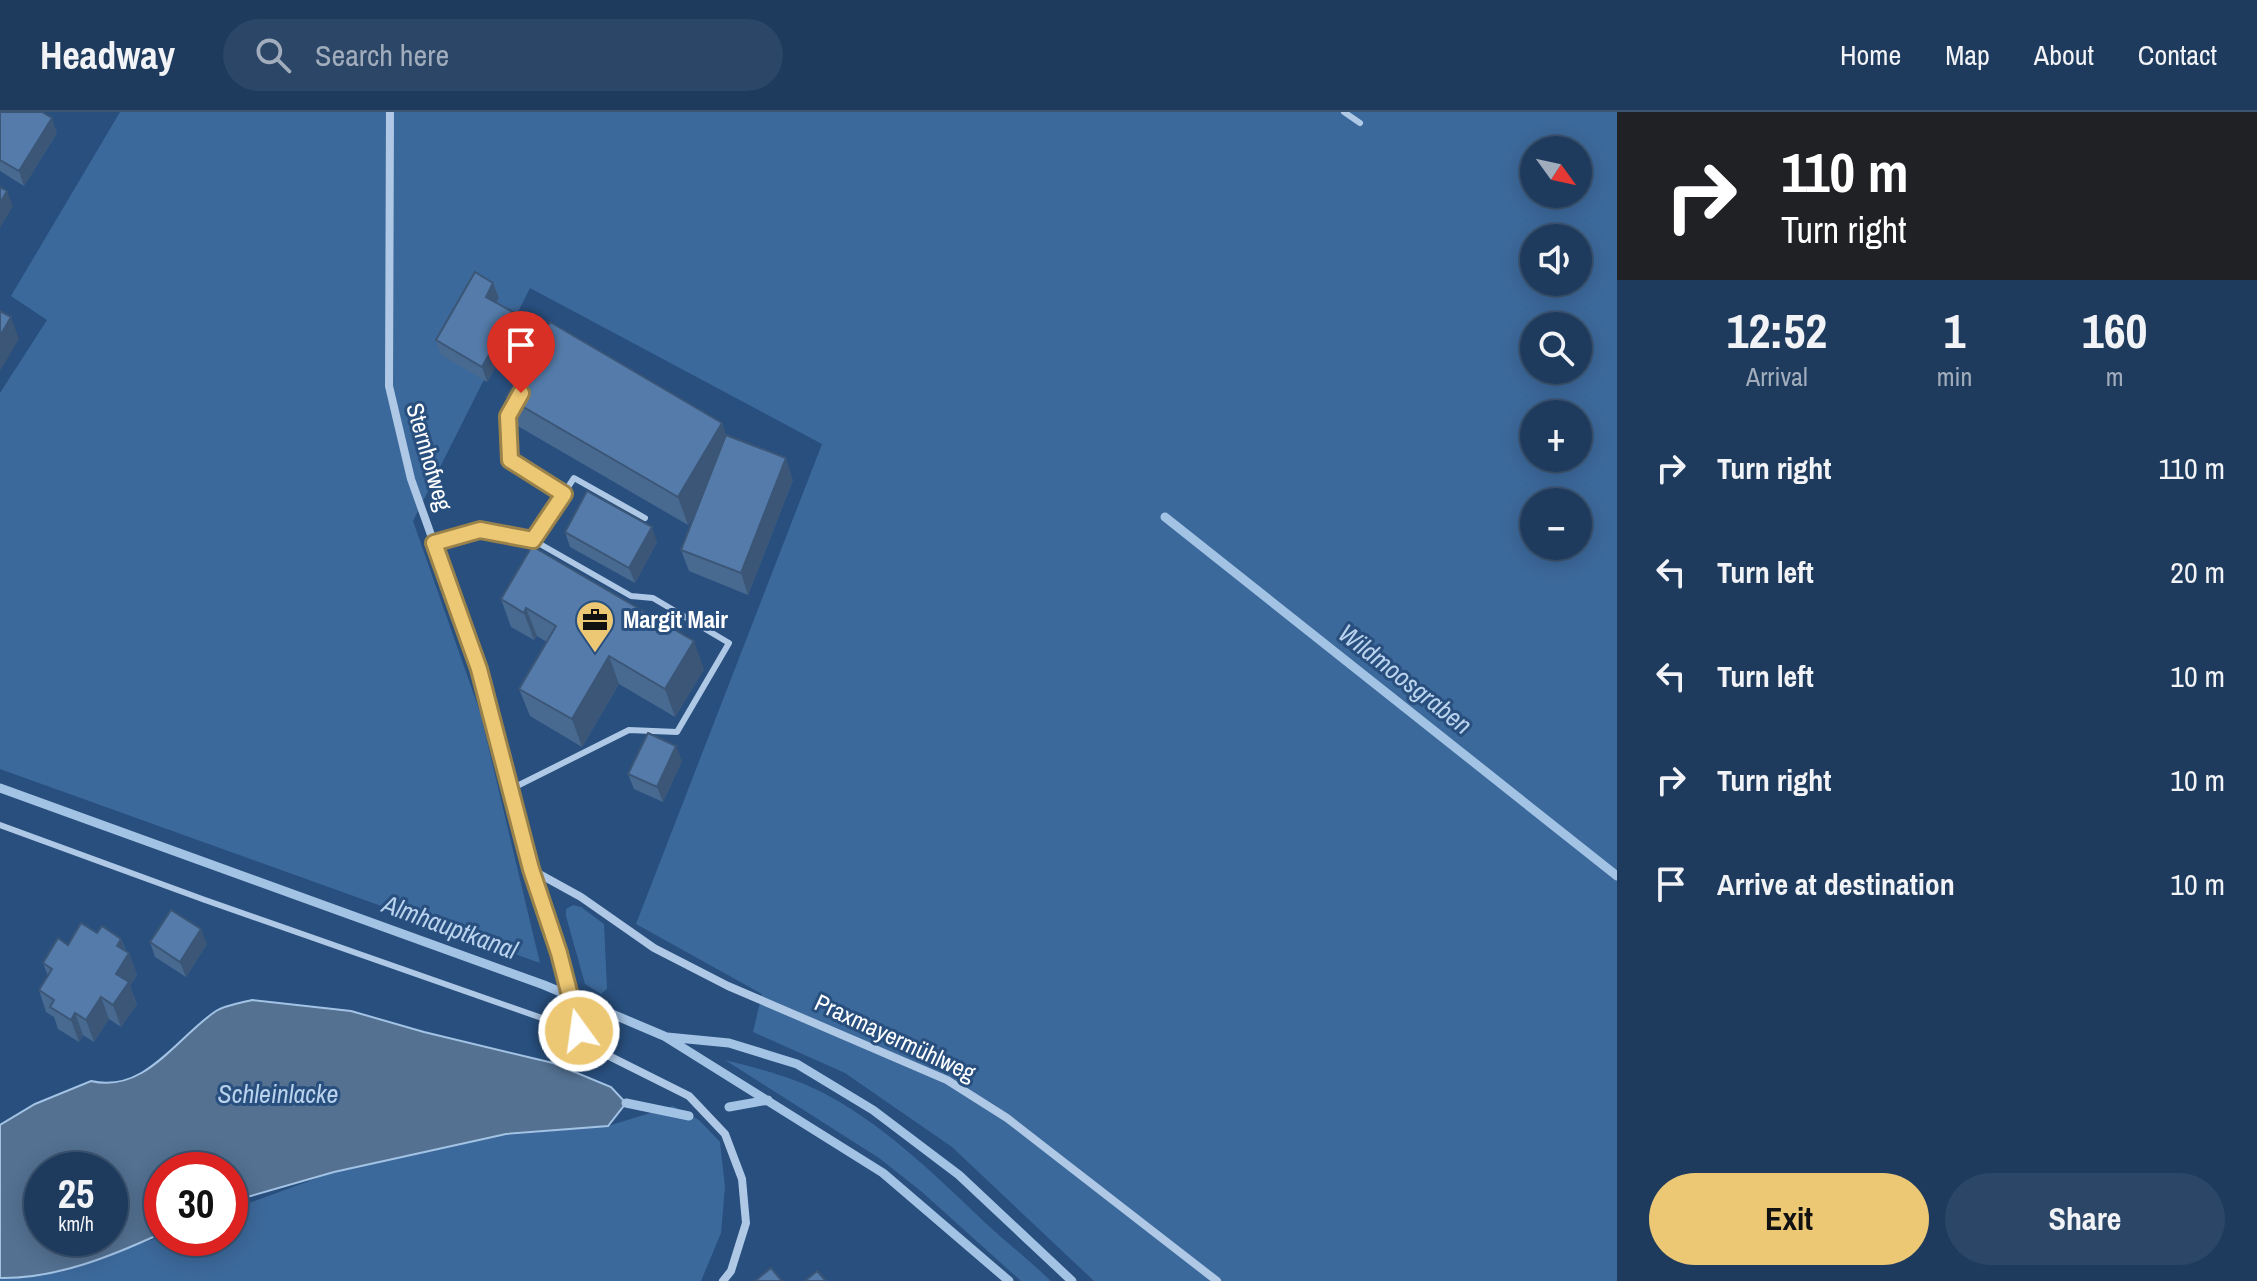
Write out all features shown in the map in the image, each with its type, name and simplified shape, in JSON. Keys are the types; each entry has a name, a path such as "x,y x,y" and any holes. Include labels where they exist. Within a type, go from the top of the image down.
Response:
{"street":[{"name":"Sternhofweg","path":"390,112 389,386 411,479 479,669 531,869 559,953 579,1031"},
{"name":"Praxmayermühlweg","path":"531,869 581,897 654,948 728,986 947,1080 1007,1118 1217,1281"},
{"path":"579,1031 601,1052 689,1096 725,1134 742,1179 746,1223 731,1271 723,1281"}],"lane":[{"path":"1344,112 1360,123"},
{"path":"521,393 508,416 510,460 564,494"},
{"path":"533,540 574,478 645,518"},
{"path":"434,543 480,530 533,540 631,596 653,598 729,643 677,732 629,730 511,789"},
{"path":"0,825 579,1031"}],"shaded area":[{"path":"120,112 1617,112 1617,1281 1094,1281 952,1147 845,1073 753,1032 762,994 636,924 822,444 530,288 413,521 480,712 540,963 0,769 0,393 47,320 11,296"},
{"path":"573,905 581,907 604,924 607,989 601,994 585,984 566,916 566,909"},
{"path":"725,1060 804,1084 873,1124 1051,1281 1021,1281 922,1192 879,1158"},
{"path":"673,1106 699,1120 720,1142 725,1187 721,1233 701,1281 0,1281 0,1277 92,1256 128,1256 128,1248 144,1242 144,1256 248,1256 248,1203 334,1172 439,1141 608,1126"}],"water":[{"name":"Schleinlacke","path":"252,1000 351,1011 553,1063 611,1087 626,1103 608,1126 506,1134 334,1172 248,1197 248,1152 144,1152 144,1241 128,1248 128,1152 24,1152 24,1256 109,1256 42,1275 0,1278 0,1125 35,1104 91,1081 110,1083 144,1071 216,1011"}],"building":[{"path":"0,112 42,112 52,118 19,171 0,160"},
{"path":"0,187 7,191 0,203"},
{"path":"475,272 493,283 486,297 513,312 482,367 436,340"},
{"path":"0,311 11,317 0,336"},
{"path":"550,322 722,423 678,497 506,397"},
{"path":"726,435 786,458 741,573 681,550"},
{"path":"587,491 652,527 629,568 565,532"},
{"path":"532,546 694,641 665,689 609,656 572,719 519,689 556,626 526,608 524,613 501,599"},
{"path":"648,733 676,746 657,787 628,774"},
{"path":"171,910 201,929 180,962 150,942"},
{"path":"81,923 97,933 102,926 121,939 117,946 129,953 116,974 129,982 113,1005 101,997 86,1020 75,1013 71,1020 50,1007 54,1000 39,990 52,969 43,963 58,938 68,945"},
{"path":"771,1268 782,1281 755,1281"},
{"path":"817,1271 826,1281 805,1281"}],"waterway":[{"name":"Wildmoosgraben","path":"1165,517 1617,876"},
{"name":"Almhauptkanal","path":"0,788 544,985 664,1036 883,1173 1009,1281"},
{"path":"667,1037 729,1043 797,1064 873,1110 959,1175 1072,1281"},
{"name":"Schleinlacke","path":"729,1107 768,1100"},
{"name":"Schleinlacke","path":"626,1103 689,1116"}],"place":[{"name":"Margit Mair","path":"595,654"}],"route":[{"path":"521,393 508,416 510,460 564,494 533,540 480,530 434,543 479,669 531,869 559,953 579,1031"}]}
